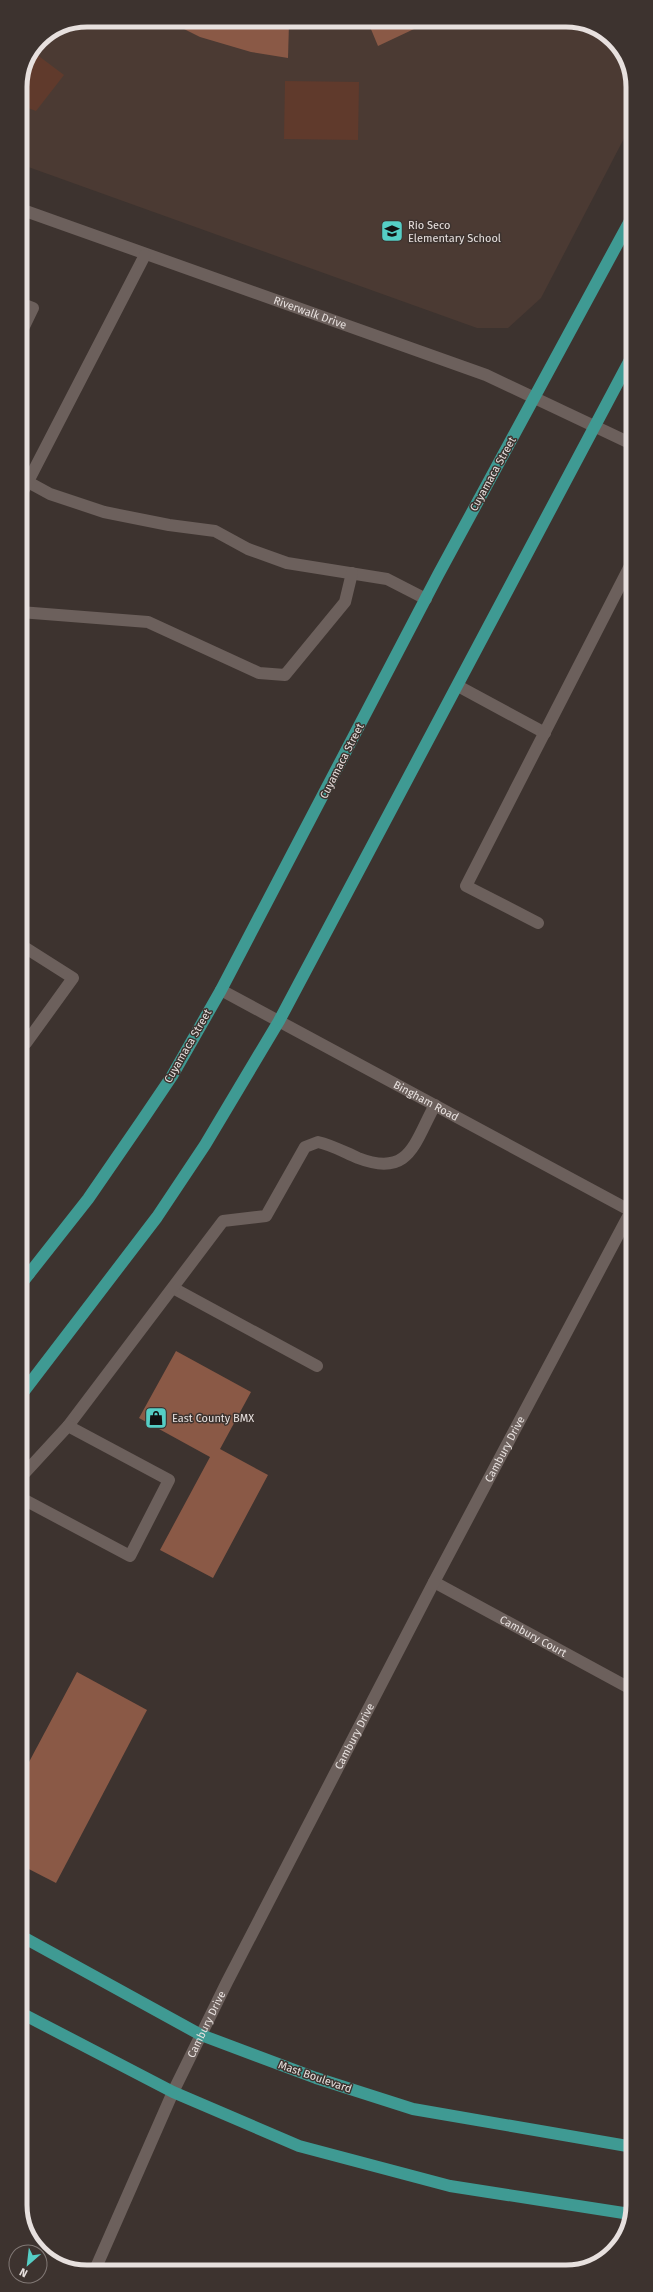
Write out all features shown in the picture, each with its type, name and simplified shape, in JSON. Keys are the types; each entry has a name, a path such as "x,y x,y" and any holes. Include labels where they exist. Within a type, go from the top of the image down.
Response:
{"main road":[{"name":"Cuyamaca Street","path":"27,1269 88,1198 167,1083 221,990 426,599 626,228"},
{"path":"27,1387 157,1217 205,1145 279,1021 626,368"},
{"name":"Mast Boulevard","path":"27,1939 201,2035 316,2078 413,2109 626,2146"},
{"path":"27,2016 173,2092 299,2146 450,2186 625,2213"}],"street":[{"name":"Riverwalk Drive","path":"27,212 145,255 486,375 626,441"},
{"path":"145,255 28,482 50,494 104,512 169,525 215,531 248,549 287,563 387,579 426,599"},
{"path":"27,306 33,308 27,320"},
{"path":"27,613 148,622 259,673 285,675 346,602 352,573"},
{"path":"538,923 466,886 626,574"},
{"path":"458,686 544,733"},
{"path":"27,949 73,978 27,1042"},
{"name":"Bingham Road","path":"221,990 626,1207"},
{"path":"27,1470 68,1426 224,1221 266,1216 306,1147 318,1142 370,1162 388,1164 397,1162 408,1154 435,1105"},
{"name":"Cambury Drive","path":"97,2265 173,2092 240,1956 434,1582 626,1221"},
{"path":"173,1288 317,1366"},
{"path":"27,1501 130,1556 169,1480 68,1426"},
{"name":"Cambury Court","path":"434,1582 626,1686"}],"shaded area":[{"name":"Rio Seco Elementary School","path":"87,27 570,27 578,28 596,35 614,50 625,75 626,135 541,298 508,328 477,328 27,167 28,75 37,54 54,37 75,28"},
{"path":"37,55 64,75 36,111 27,108 27,87 28,75"},
{"path":"285,81 359,82 358,140 284,139"}],"building":[{"path":"180,27 289,27 288,58 251,52 200,37"},
{"path":"370,27 418,27 378,46"},
{"path":"176,1351 251,1392 220,1449 268,1475 213,1578 160,1550 210,1457 139,1418"},
{"path":"77,1672 147,1710 56,1883 27,1868 27,1766"}],"place":[{"name":"Rio Seco Elementary School","path":"392,231"},
{"name":"East County BMX","path":"156,1418"}]}
